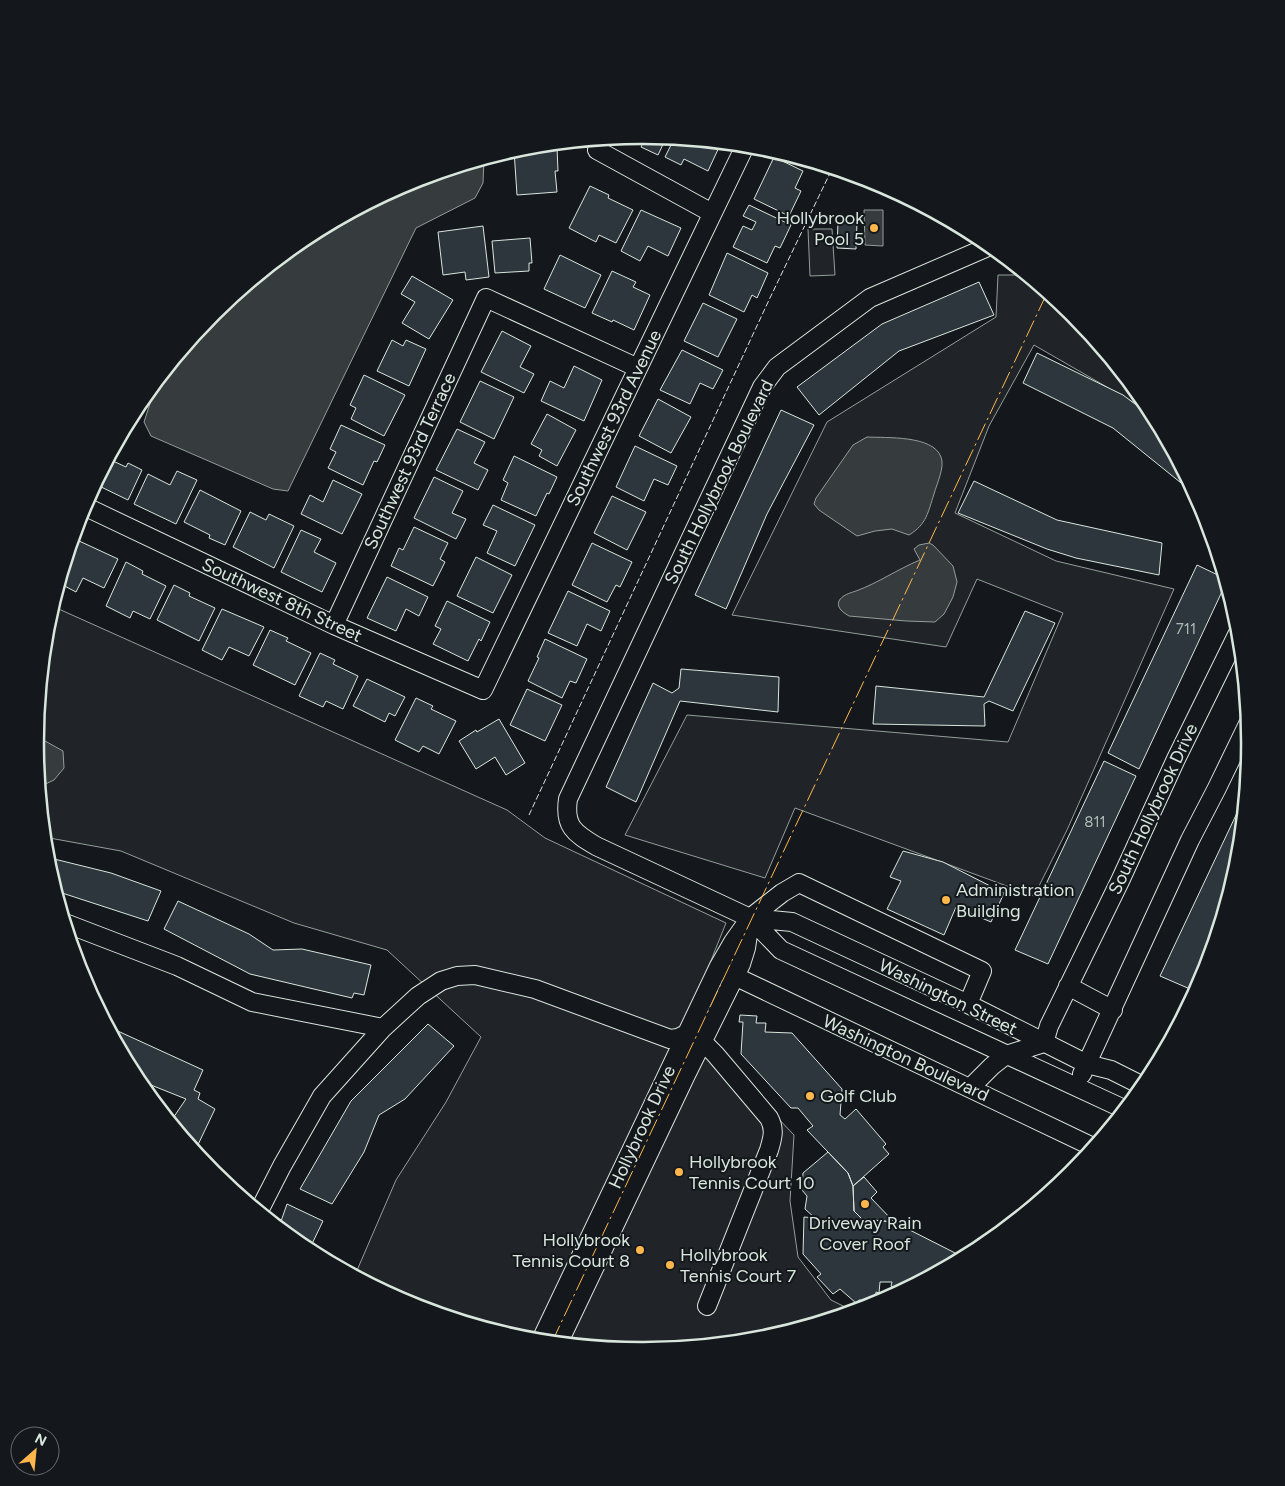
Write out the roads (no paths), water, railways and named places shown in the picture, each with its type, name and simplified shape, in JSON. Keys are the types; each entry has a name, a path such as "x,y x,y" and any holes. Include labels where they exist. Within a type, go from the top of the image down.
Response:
{"street":[{"path":"602,146 712,213"},
{"name":"Southwest 93rd Avenue","path":"483,690 742,153"},
{"name":"South Hollybrook Boulevard","path":"568,822 566,812 568,799 762,387 777,368 870,298 982,250"},
{"name":"Southwest 93rd Terrace","path":"334,625 486,298 638,368"},
{"name":"Southwest 8th Street","path":"91,509 334,625 483,690"},
{"name":"South Hollybrook Drive","path":"1044,1043 1049,1026 1233,644"},
{"path":"1076,1086 1113,1010 1190,840 1218,788 1241,739"},
{"name":"Washington Street","path":"568,822 576,833 596,846 750,918 792,922 968,1004 1087,1064 1111,1070 1136,1082"},
{"name":"Hollybrook Drive","path":"544,1333 718,968 750,918 782,893 800,883 982,971 968,1004"},
{"name":"Washington Street","path":"750,918 781,950 1118,1106"},
{"name":"Hollybrook Drive","path":"563,1337 735,976 746,948 750,918"},
{"path":"73,926 177,966 252,1002 383,1028"},
{"name":"Washington Boulevard","path":"718,968 1087,1144"},
{"path":"263,1205 282,1166 322,1096 383,1028 429,988 441,981 457,976 475,976 535,989 670,1039 686,1034 703,1042 769,1118 773,1126 773,1135 707,1306"},
{"path":"1068,986 1113,1010"},
{"path":"970,1088 1006,1055 1044,1043"}],"place":[{"name":"Hollybrook Pool 5","path":"874,228"},
{"name":"Administration Building","path":"946,900"},
{"name":"Golf Club","path":"810,1096"},
{"name":"Hollybrook Tennis Court 10","path":"679,1172"},
{"name":"Driveway Rain Cover Roof","path":"865,1204"},
{"name":"Hollybrook Tennis Court 8","path":"640,1250"},
{"name":"Hollybrook Tennis Court 7","path":"670,1265"}]}
